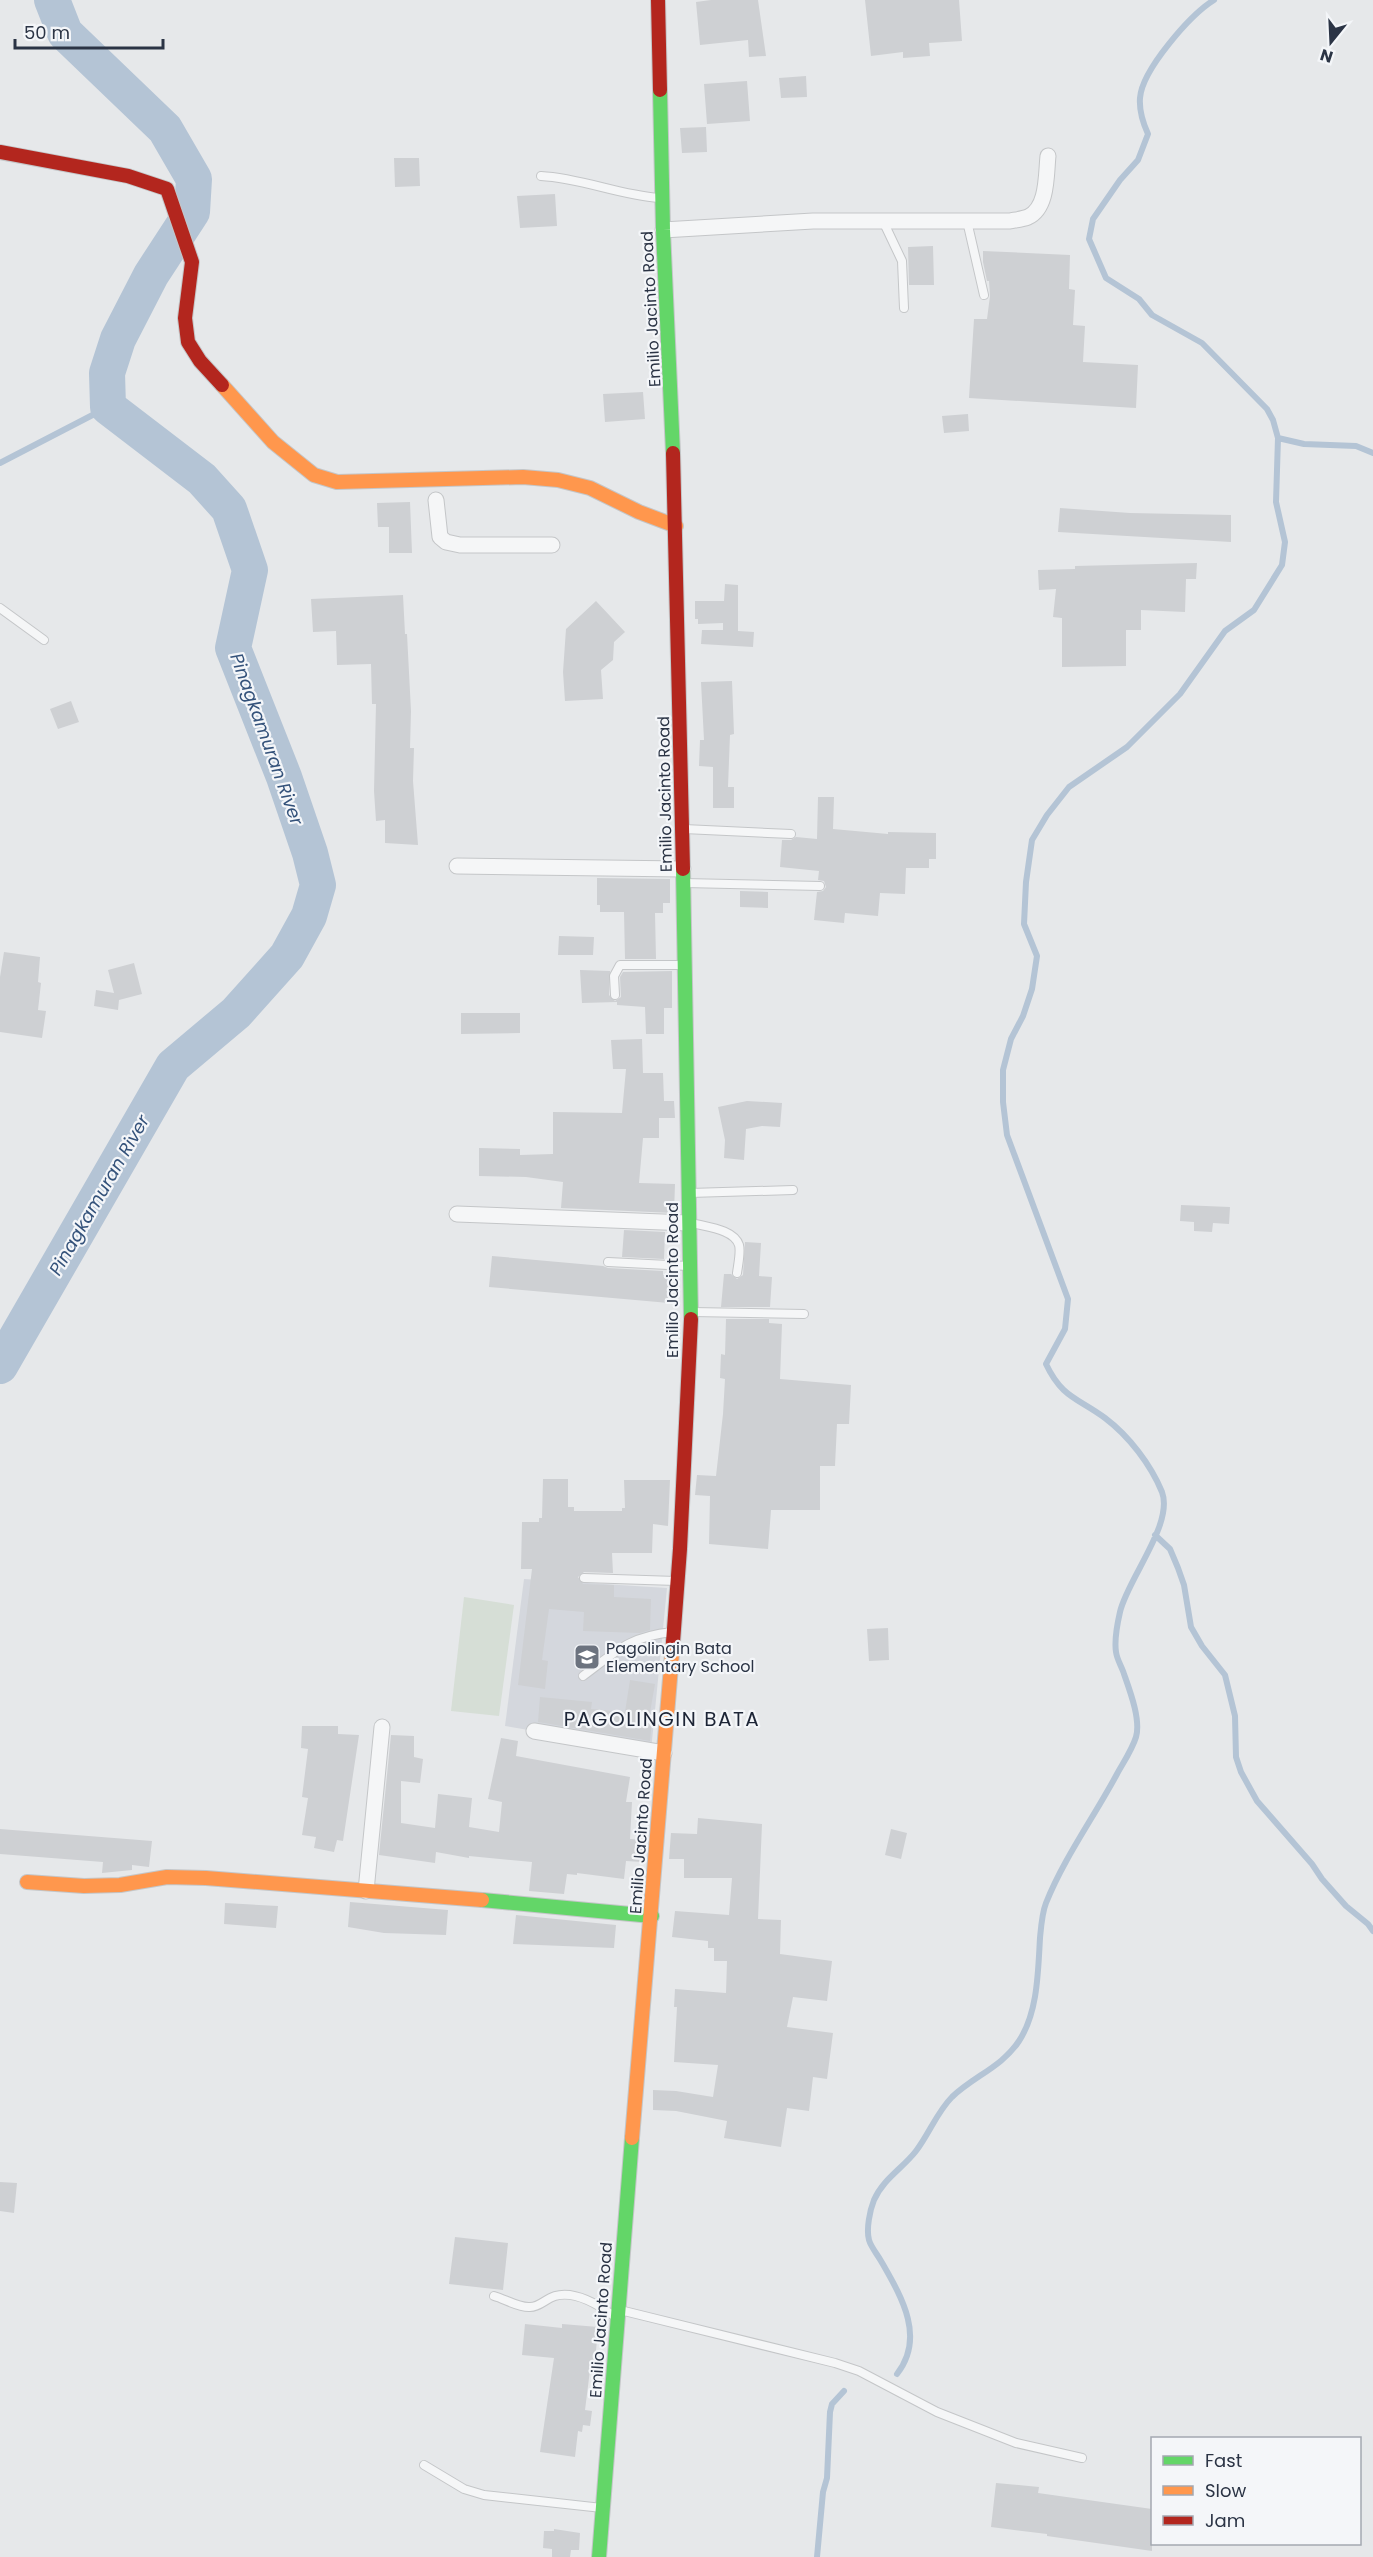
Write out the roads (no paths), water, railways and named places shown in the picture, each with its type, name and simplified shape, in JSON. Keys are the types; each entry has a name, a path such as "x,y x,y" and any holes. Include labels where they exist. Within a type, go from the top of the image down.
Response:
{"street":[{"name":"Emilio Jacinto Road","path":"599,2557 622,2246 652,1916 678,1581 691,1312 676,526 663,230 658,0"},
{"path":"0,152 128,176 167,189 192,262 185,318 188,342 200,361 273,442 314,475 337,482 436,489 523,477 558,480 590,488 639,512 676,526"},
{"path":"663,230 813,221 1010,221 1029,216 1039,208 1048,156"},
{"path":"436,489 440,537 446,542 460,545 552,545"},
{"path":"456,866 683,876"},
{"path":"457,1214 688,1222"},
{"path":"366,1891 382,1727"},
{"path":"534,1731 664,1753"},
{"path":"27,1882 93,1886 120,1885 167,1877 206,1878 537,1904 652,1916"}],"lane":[{"path":"541,176 567,177 633,196 663,198"},
{"path":"883,221 902,261 904,309"},
{"path":"967,221 984,295"},
{"path":"0,608 44,640"},
{"path":"682,829 791,834"},
{"path":"683,876 820,886"},
{"path":"615,995 614,976 620,965 685,965"},
{"path":"688,1193 793,1190"},
{"path":"688,1222 726,1232 735,1238 740,1245 737,1273"},
{"path":"608,1262 689,1267"},
{"path":"691,1312 804,1314"},
{"path":"584,1578 678,1581"},
{"path":"583,1676 630,1641 647,1635 674,1632"},
{"path":"494,2296 527,2308 539,2306 552,2297 562,2294 596,2303 618,2314 835,2363 859,2371 937,2412 1006,2439 1082,2458"},
{"path":"424,2465 464,2489 484,2495 603,2508"}],"waterway":[{"name":"Pinagkamuran River","path":"0,1366 173,1066 236,1013 287,956 309,916 318,885 310,853 284,777 233,648 250,570 229,509 202,479 108,407 107,373 118,339 151,275 192,212 194,179 165,129 65,33 52,0"},
{"path":"897,2374 910,2346 910,2331 896,2288 869,2240 869,2220 874,2200 888,2180 916,2151 952,2097 996,2065 1019,2041 1033,2004 1041,1925 1046,1903 1070,1854 1130,1752 1137,1730 1134,1706 1115,1647 1117,1627 1124,1599 1156,1536 1164,1505 1162,1492 1152,1472 1131,1442 1105,1418 1065,1391 1046,1364 1065,1329 1068,1299 1007,1135 1003,1102 1003,1070 1011,1039 1023,1016 1032,989 1037,956 1024,924 1026,882 1032,840 1047,815 1069,787 1127,747 1180,694 1225,631 1254,610 1282,565 1285,542 1276,502 1278,438 1267,409 1202,343 1152,315 1139,299 1106,278 1089,239 1093,219 1120,180 1138,160 1148,134 1142,117 1140,98 1149,73 1181,30 1214,0"},
{"path":"0,463 108,407"},
{"path":"1278,438 1304,444 1356,446 1373,453"},
{"path":"1155,1535 1170,1549 1178,1568 1184,1585 1191,1627 1202,1646 1225,1675 1235,1716 1236,1757 1241,1772 1257,1801 1346,1906 1373,1931"},
{"path":"817,2557 823,2492 827,2478 830,2412 832,2404 844,2391"}],"place":[{"name":"Pagolingin Bata Elementary School","path":"587,1657"}],"district":[{"name":"PAGOLINGIN BATA","path":"662,1719"}]}
